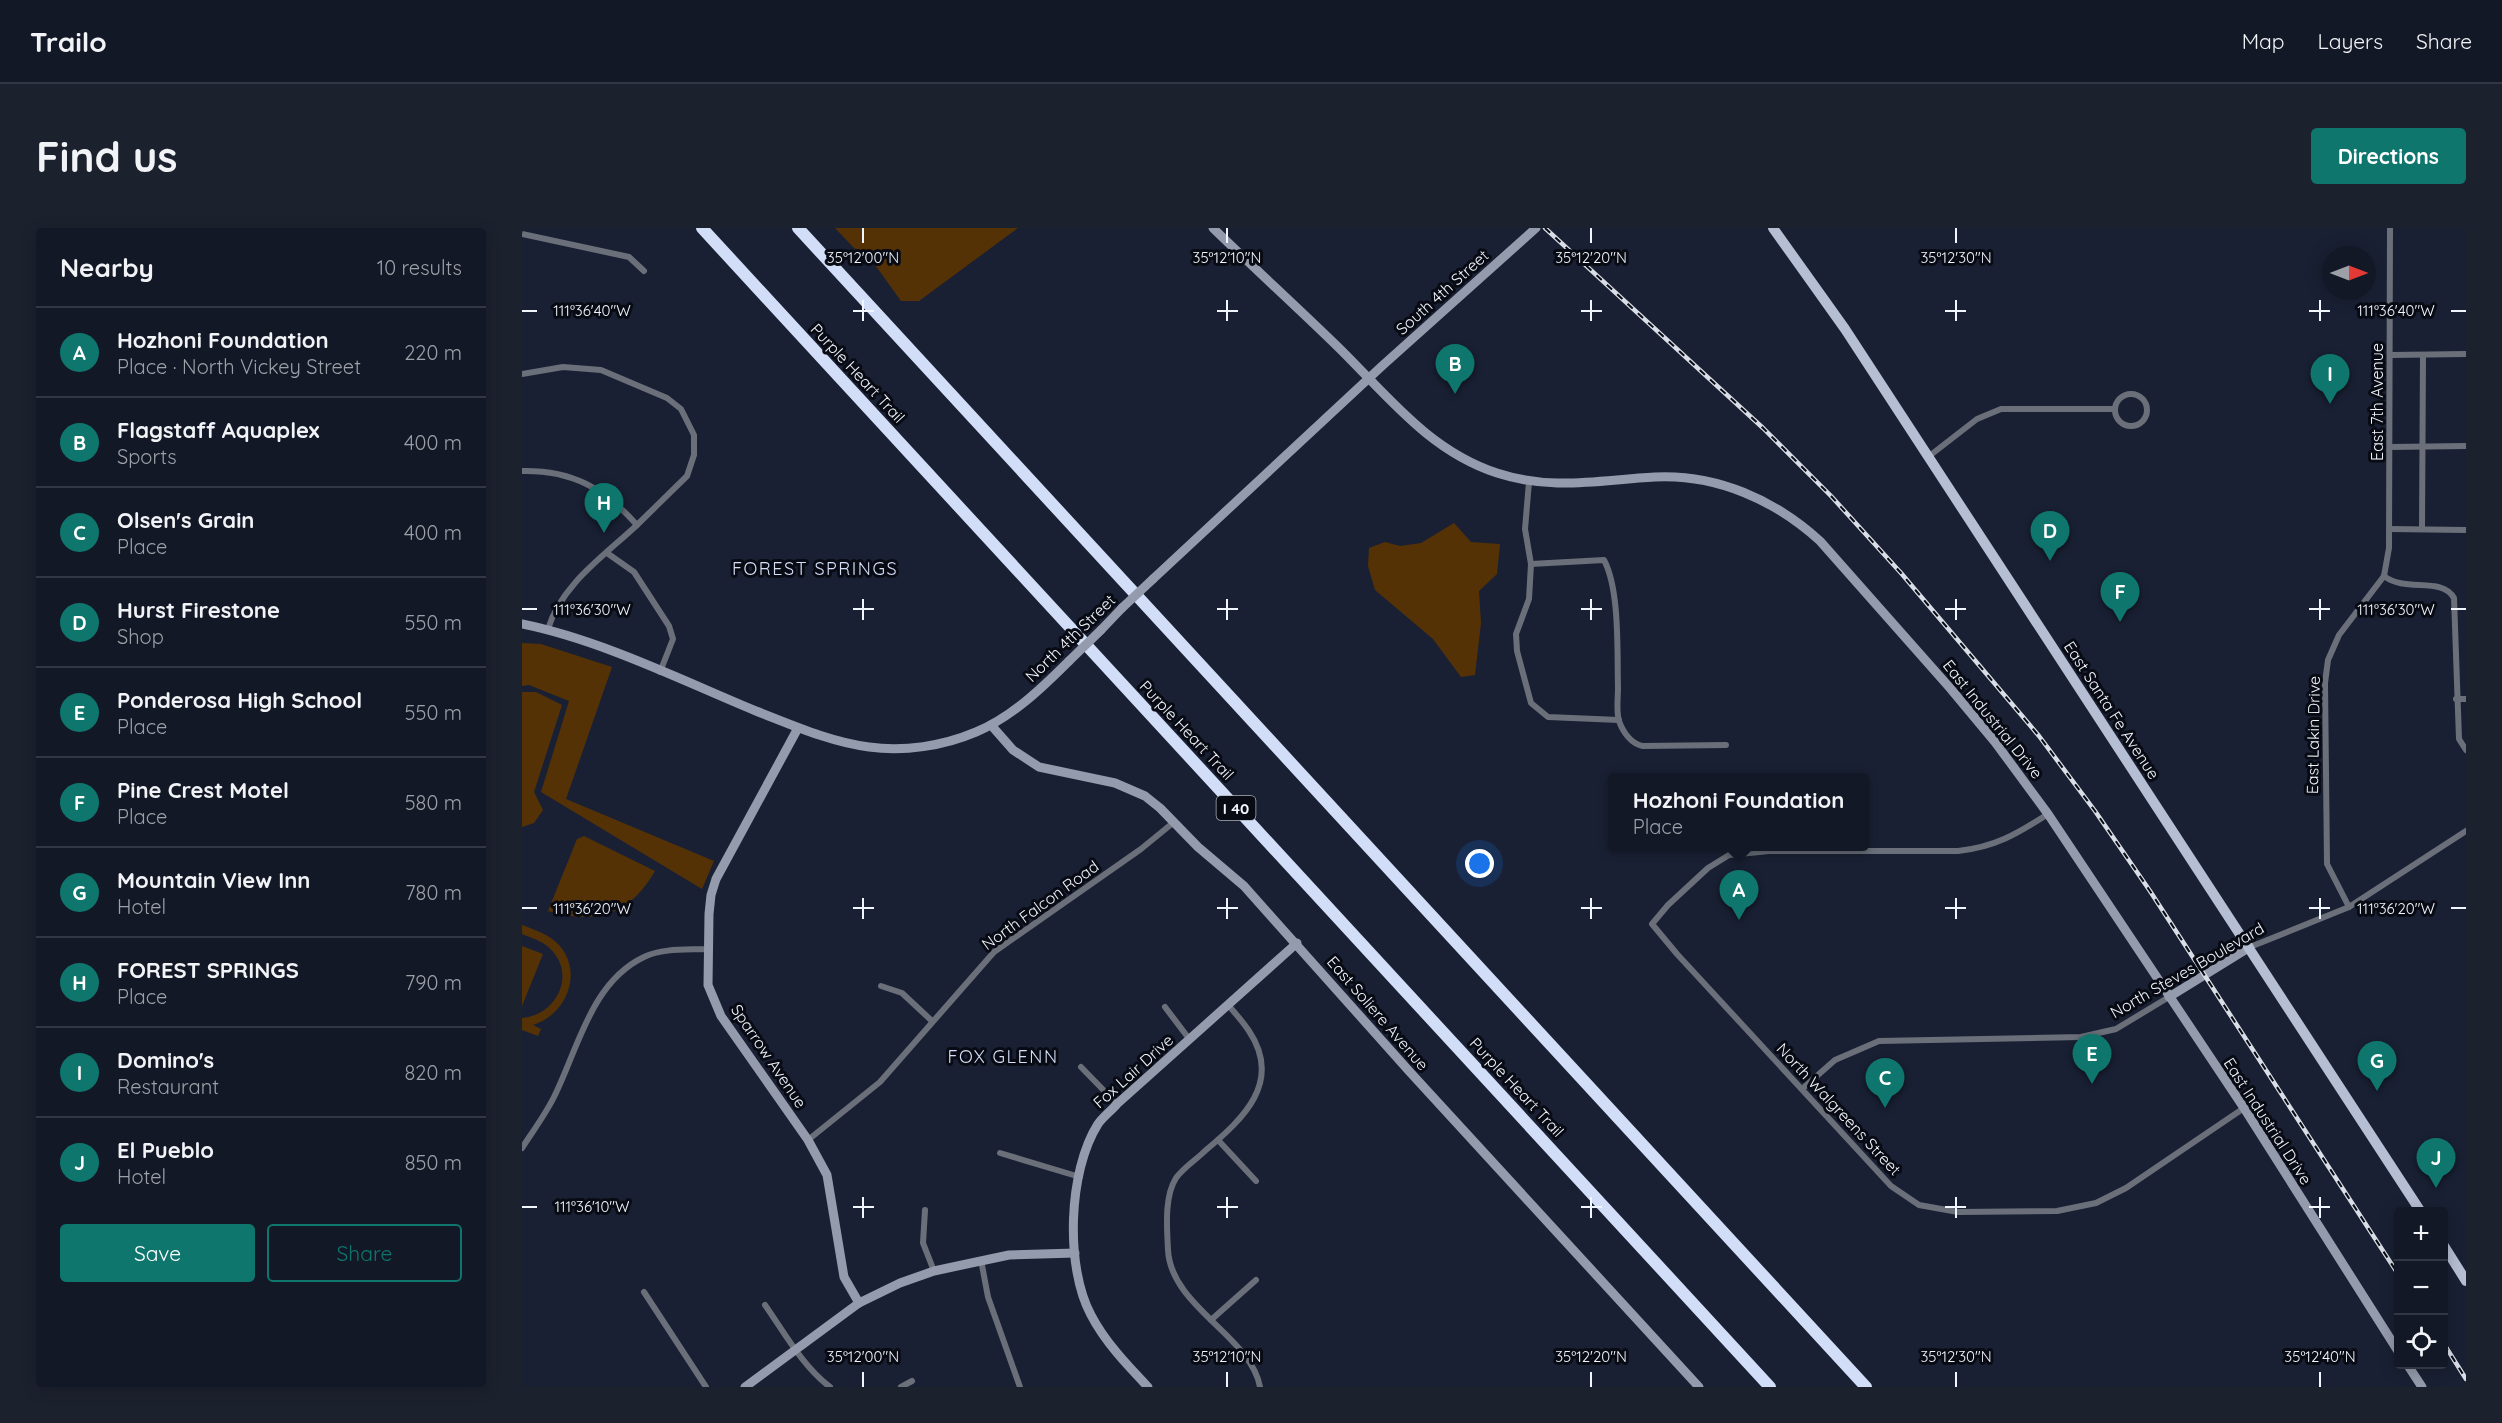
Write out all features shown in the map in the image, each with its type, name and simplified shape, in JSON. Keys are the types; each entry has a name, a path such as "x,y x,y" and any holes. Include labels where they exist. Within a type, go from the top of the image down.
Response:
{"highway":[{"name":"Purple Heart Trail","path":"702,228 1770,1387"},
{"path":"798,228 1866,1387"}],"main road":[{"name":"East Santa Fe Avenue","path":"1773,228 1845,329 2418,1207"},
{"path":"2448,1252 2466,1281"}],"street":[{"name":"East Industrial Drive","path":"1213,228 1424,434 1460,457 1495,472 1529,482 1577,484 1676,477 1714,483 1741,491 1784,513 1820,541 1896,625 1995,742 2048,814 2244,1108 2394,1345"},
{"name":"South 4th Street","path":"1369,378 1536,228"},
{"name":"East 7th Avenue","path":"2384,576 2389,548 2390,228"},
{"path":"522,234 629,257 644,271"},
{"path":"2391,355 2466,354"},
{"path":"2422,529 2423,355"},
{"path":"522,374 563,368 601,370 667,398 681,409 694,435 692,466 687,476 564,596 552,616 548,629"},
{"name":"North 4th Street","path":"522,624 548,629 798,728 851,744 894,749 926,746 953,740 991,725 1038,692 1122,608 1369,378"},
{"path":"2128,394 2139,396 2147,409 2142,422 2132,426 2118,420 2115,409 2119,399 2128,394"},
{"path":"1928,458 1977,419 2001,409 2115,409"},
{"path":"2390,447 2466,446"},
{"path":"522,471 563,476 597,488 617,503 637,525"},
{"path":"1529,482 1525,529 1531,564 1529,599 1516,634 1517,651 1531,703 1548,717 1619,720"},
{"path":"2389,529 2466,530"},
{"path":"607,553 634,572 669,626 673,639 660,672"},
{"path":"1531,564 1604,560 1609,570 1615,615 1619,720 1629,740 1635,745 1725,745"},
{"path":"2384,576 2392,582 2409,586 2439,586 2450,591 2454,598 2459,739 2466,750"},
{"name":"East Lakin Drive","path":"2349,907 2327,864 2325,683 2328,660 2339,635 2384,576"},
{"path":"2456,699 2466,699"},
{"name":"East Soliere Avenue","path":"991,725 1004,741 1026,761 1052,771 1115,783 1145,796 1198,847 1244,886 1297,943 1408,1071 1699,1387"},
{"name":"Sparrow Avenue","path":"798,728 725,858 716,879 711,894 707,949 708,985 721,1016 808,1140 827,1175 844,1277 859,1303"},
{"name":"North Walgreens Street","path":"2048,814 2003,841 1977,849 1959,851 1769,851 1729,855 1708,868 1668,904 1652,924 1891,1186 1919,1205 1958,1212 2057,1211 2096,1203 2126,1188 2244,1108"},
{"name":"North Falcon Road","path":"808,1140 880,1082 994,952 1141,849 1174,822"},
{"name":"North Steves Boulevard","path":"1802,1089 1835,1060 1879,1041 2081,1037 2116,1029 2250,947 2349,907 2466,831"},
{"name":"Fox Lair Drive","path":"1148,1387 1116,1352 1090,1314 1076,1274 1073,1221 1086,1151 1098,1124 1117,1104 1297,943"},
{"path":"522,1148 554,1097 587,1022 606,988 627,966 645,956 662,951 707,949"},
{"path":"881,986 902,993 932,1021"},
{"path":"1229,1006 1249,1031 1256,1045 1259,1056 1259,1085 1255,1099 1245,1115 1177,1176 1169,1193 1168,1247 1173,1275 1179,1285 1253,1366 1260,1387"},
{"path":"1165,1007 1190,1040"},
{"path":"1081,1066 1117,1104"},
{"path":"1218,1140 1256,1181"},
{"path":"1000,1153 1080,1177"},
{"path":"925,1210 923,1243 934,1271"},
{"path":"745,1387 859,1303 900,1283 934,1271 1009,1255 1075,1253"},
{"path":"981,1260 988,1297 1020,1387"},
{"path":"1211,1320 1256,1280"},
{"path":"644,1292 706,1387"},
{"path":"765,1305 822,1382 830,1387"},
{"path":"2410,1369 2422,1387"},
{"path":"901,1387 912,1381"}],"shaded area":[{"path":"835,228 1018,228 919,301 901,301 873,262 853,247"},
{"path":"1454,523 1471,542 1500,544 1497,574 1479,591 1481,623 1475,675 1461,677 1433,639 1375,590 1368,566 1369,548 1385,542 1400,546 1421,543"},
{"path":"522,643 541,644 612,667 566,799 714,861 702,889 541,792 569,701 529,685 522,686"},
{"path":"522,692 536,692 562,705 534,792 543,810 534,823 522,827"},
{"path":"584,836 655,871 634,898 623,907 610,913 581,917 548,911 577,839"},
{"path":"522,925 555,941 566,956 570,968 568,992 562,1003 545,1020 533,1025 541,1029 538,1036 522,1030 522,1018 543,1011 552,1003 562,984 562,974 560,963 551,949 544,943 522,934"},
{"path":"522,946 543,954 522,1006"}],"railway":[{"path":"1545,228 1763,428 1831,496 1901,573 2039,736 2095,811 2150,891 2394,1268"},
{"path":"2448,1350 2466,1379"}],"place":[{"name":"Flagstaff Aquaplex","path":"1455,394"},
{"name":"Domino's","path":"2330,404"},
{"name":"FOREST SPRINGS","path":"604,533"},
{"name":"Hurst Firestone","path":"2050,561"},
{"name":"Pine Crest Motel","path":"2120,622"},
{"name":"Hozhoni Foundation","path":"1739,920"},
{"name":"Ponderosa High School","path":"2092,1084"},
{"name":"Mountain View Inn","path":"2377,1091"},
{"name":"Olsen's Grain","path":"1885,1108"},
{"name":"El Pueblo","path":"2436,1188"}],"district":[{"name":"FOREST SPRINGS","path":"815,568"},
{"name":"FOX GLENN","path":"1003,1056"}]}
